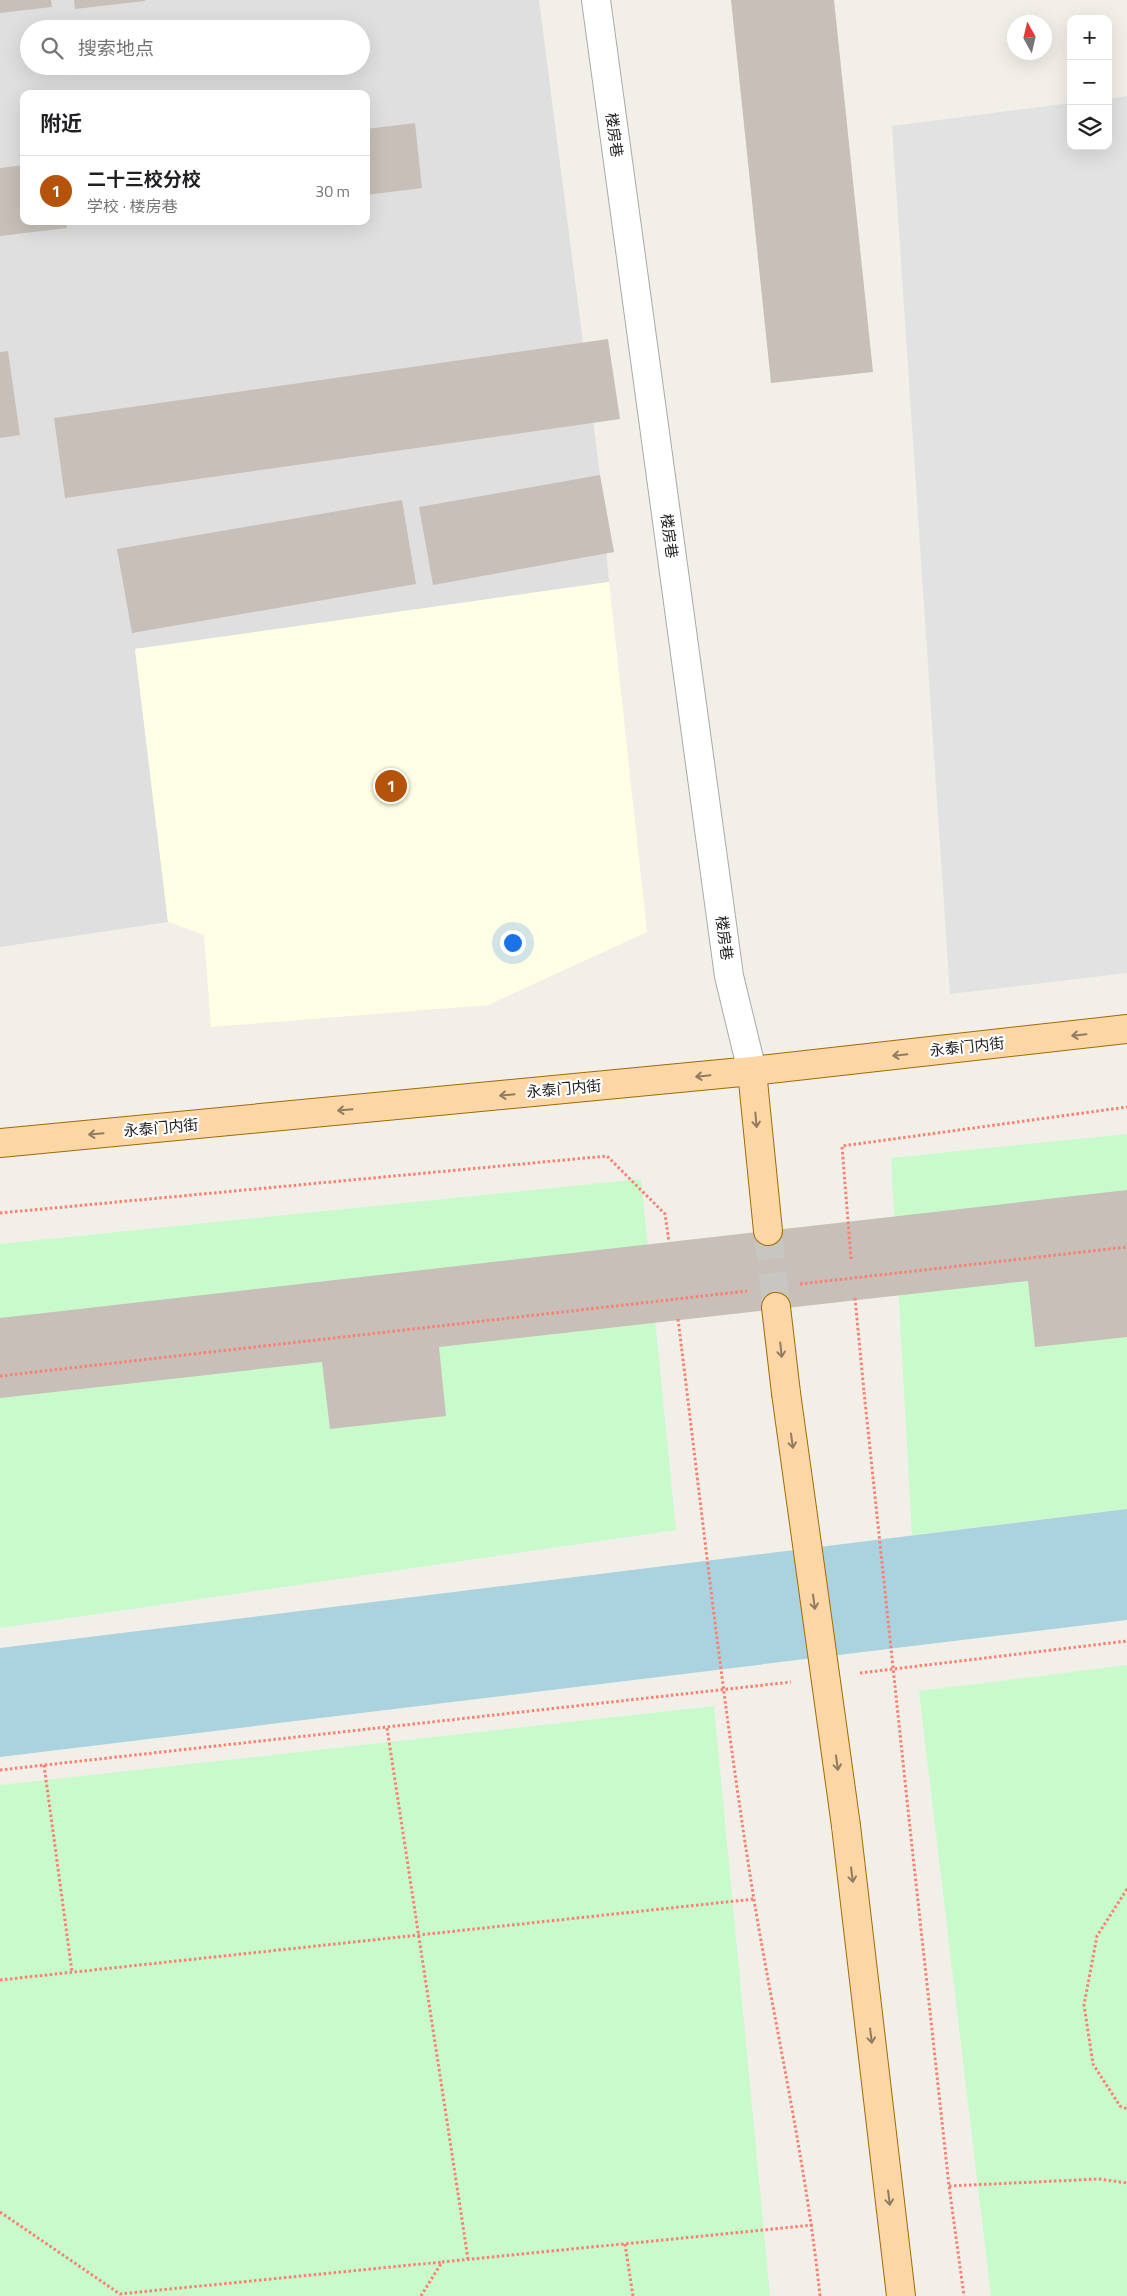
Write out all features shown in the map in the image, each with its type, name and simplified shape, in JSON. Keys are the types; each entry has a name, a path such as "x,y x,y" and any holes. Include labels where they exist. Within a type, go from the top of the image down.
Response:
{"main road":[{"name":"永泰门内街","path":"0,1143 752,1071 1127,1030"},
{"path":"752,1071 768,1231"},
{"path":"784,1296 786,1393 846,1826 901,2296"}],"street":[{"name":"楼房巷","path":"596,0 729,976 752,1071"}],"path":[{"path":"851,1258 842,1146 1127,1107"},
{"path":"0,1213 607,1156 665,1214 670,1242"},
{"path":"784,1296 1127,1247"},
{"path":"0,1376 751,1290"},
{"path":"855,1298 949,2186 964,2296"},
{"path":"678,1319 723,1676 754,1898 813,2225 820,2296"},
{"path":"854,1674 1127,1641"},
{"path":"0,1770 794,1681"},
{"path":"387,1728 417,1935 468,2259"},
{"path":"44,1766 72,1972"},
{"path":"1127,1889 1098,1936 1084,2005 1093,2064 1120,2106 1127,2109"},
{"path":"0,1980 754,1898"},
{"path":"949,2186 1100,2179 1127,2183"},
{"path":"0,2212 120,2294 813,2225"},
{"path":"625,2244 633,2296"},
{"path":"421,2296 442,2262"}],"shaded area":[{"path":"0,0 539,0 600,475 609,582 135,649 168,922 0,947"},
{"path":"1127,96 1127,973 950,994 892,126 1067,104 1067,150 1112,150 1112,98"},
{"path":"609,582 647,932 488,1005 211,1027 204,935 168,922 135,649"}],"green space":[{"path":"1127,1134 1127,1509 912,1535 891,1158"},
{"path":"641,1179 676,1530 0,1628 0,1244"},
{"path":"1127,1665 1127,2296 991,2296 919,1691"},
{"path":"714,1706 770,2296 0,2296 0,1785"}],"water":[{"path":"1127,1509 1127,1620 0,1757 0,1648"}],"building":[{"path":"0,0 51,0 52,7 0,13"},
{"path":"74,0 145,0 145,1 75,9"},
{"path":"731,0 834,0 873,372 771,383"},
{"path":"415,123 422,188 370,194 370,129"},
{"path":"20,166 20,225 67,225 67,228 0,236 0,168"},
{"path":"608,339 620,419 65,498 54,418"},
{"path":"8,351 20,435 0,438 0,352"},
{"path":"600,475 614,552 433,585 419,507"},
{"path":"402,500 416,584 132,633 117,549"},
{"path":"1127,1190 1127,1337 1035,1347 1028,1281 439,1347 446,1416 330,1429 322,1362 0,1398 0,1318"}],"tunnel":[{"path":"768,1231 776,1307"}],"place":[{"name":"二十三校分校","path":"391,786"}]}
